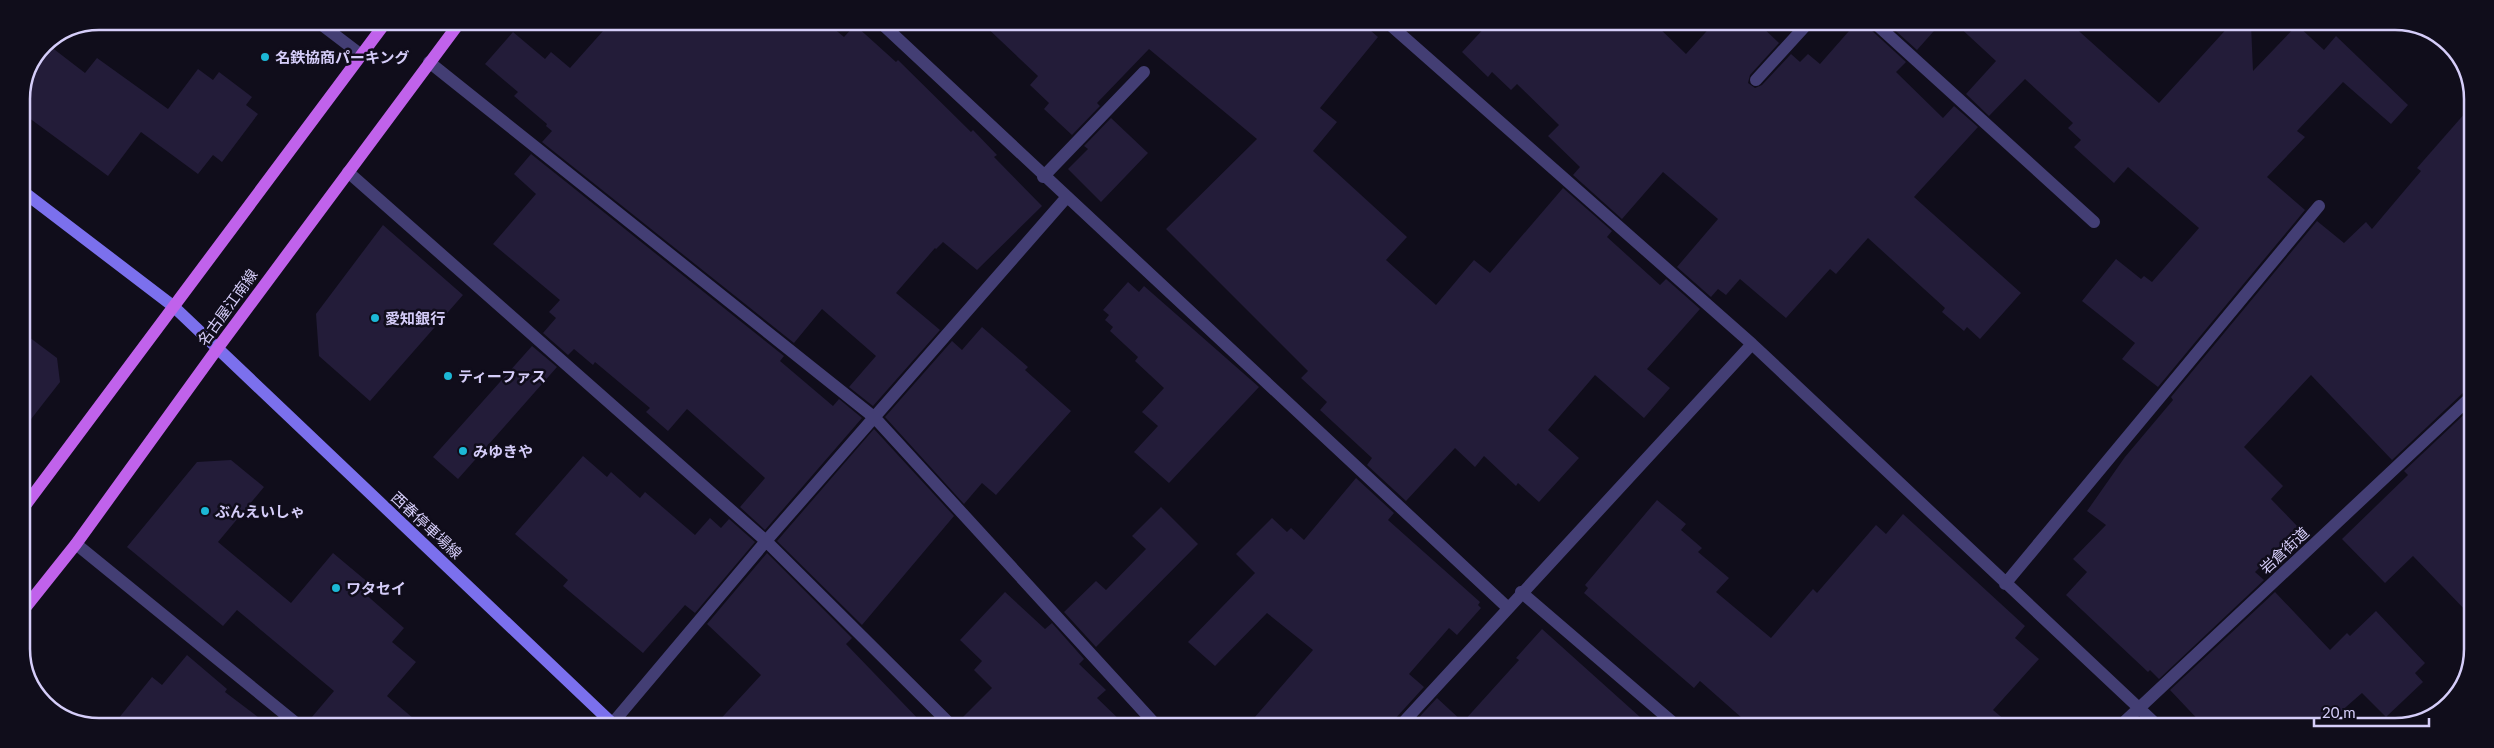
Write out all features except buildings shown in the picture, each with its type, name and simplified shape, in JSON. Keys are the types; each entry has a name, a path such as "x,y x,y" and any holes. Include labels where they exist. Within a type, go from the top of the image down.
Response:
{"main road":[{"path":"30,499 380,30"},
{"name":"名古屋江南線","path":"30,602 76,544 217,348 454,30"},
{"name":"西春停車場線","path":"30,197 173,306 607,718"}],"street":[{"path":"328,30 360,54"},
{"path":"888,30 1066,198 1507,607"},
{"path":"1396,30 1752,344 2149,718"},
{"path":"1756,80 1802,30"},
{"path":"1882,30 2094,222"},
{"path":"429,62 875,418 1150,718"},
{"path":"1043,176 1144,72"},
{"path":"348,172 766,541 944,718"},
{"path":"618,718 766,541 1066,198"},
{"path":"2005,584 2319,206"},
{"path":"1407,718 1507,607 1752,344"},
{"name":"岩倉街道","path":"2128,718 2464,404"},
{"path":"76,544 290,718"},
{"path":"1521,592 1668,718"}],"place":[{"name":"名鉄協商パーキング","path":"265,57"},
{"name":"愛知銀行","path":"375,318"},
{"name":"ティーファス","path":"448,376"},
{"name":"みゆきや","path":"463,451"},
{"name":"ぶんえいしゃ","path":"205,511"},
{"name":"ワタセイ","path":"336,588"}]}
